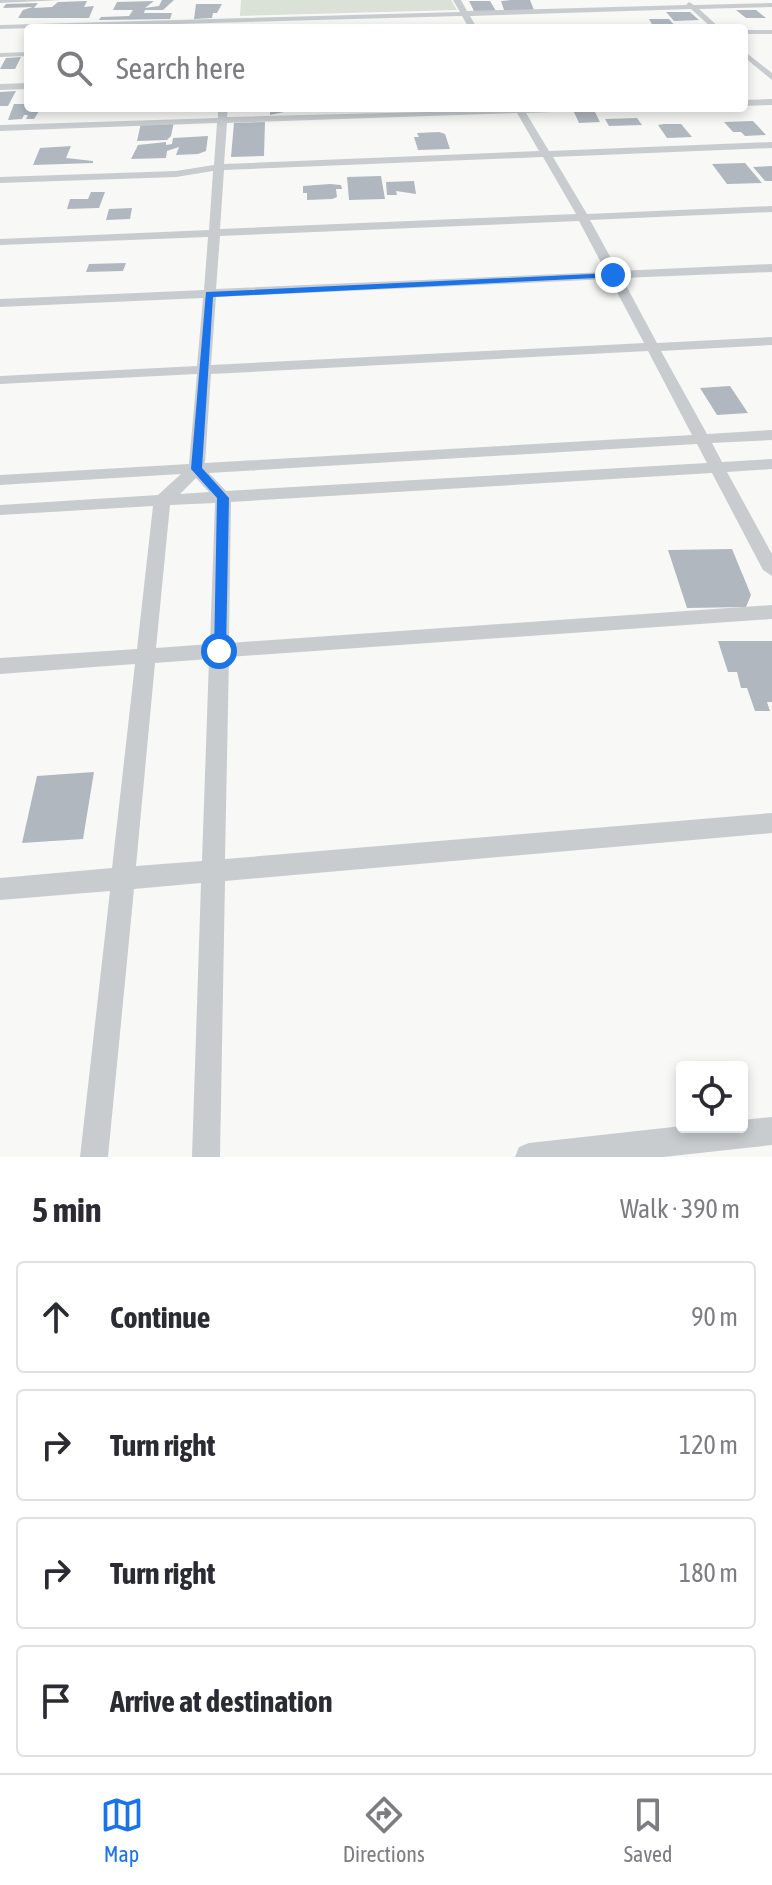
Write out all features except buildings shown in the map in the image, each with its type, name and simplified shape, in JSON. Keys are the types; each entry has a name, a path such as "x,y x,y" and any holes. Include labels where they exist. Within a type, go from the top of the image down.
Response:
{"street":[{"path":"0,1 58,0"},
{"path":"457,0 471,24"},
{"path":"684,0 711,24"},
{"path":"230,10 229,24 772,5"},
{"path":"0,27 24,27"},
{"path":"748,32 772,32"},
{"path":"0,55 24,54"},
{"path":"748,56 772,77"},
{"path":"748,64 772,63"},
{"path":"0,87 24,86"},
{"path":"748,103 772,102"},
{"path":"0,128 222,114 341,112"},
{"path":"522,112 583,217 772,570"},
{"path":"94,1157 162,501 197,469 222,114"},
{"path":"549,160 772,145"},
{"path":"0,180 549,160 772,157"},
{"path":"0,242 772,209"},
{"path":"0,303 772,268"},
{"path":"0,380 772,341"},
{"path":"0,480 772,435"},
{"path":"0,510 772,464"},
{"path":"197,469 223,498 206,1157"},
{"path":"0,666 772,612"},
{"path":"0,889 772,823"},
{"path":"529,1157 772,1131"}],"shaded area":[{"path":"241,0 451,0 457,10 240,16"}],"route":[{"path":"219,651 223,498 197,469 209,294 613,275"}]}
